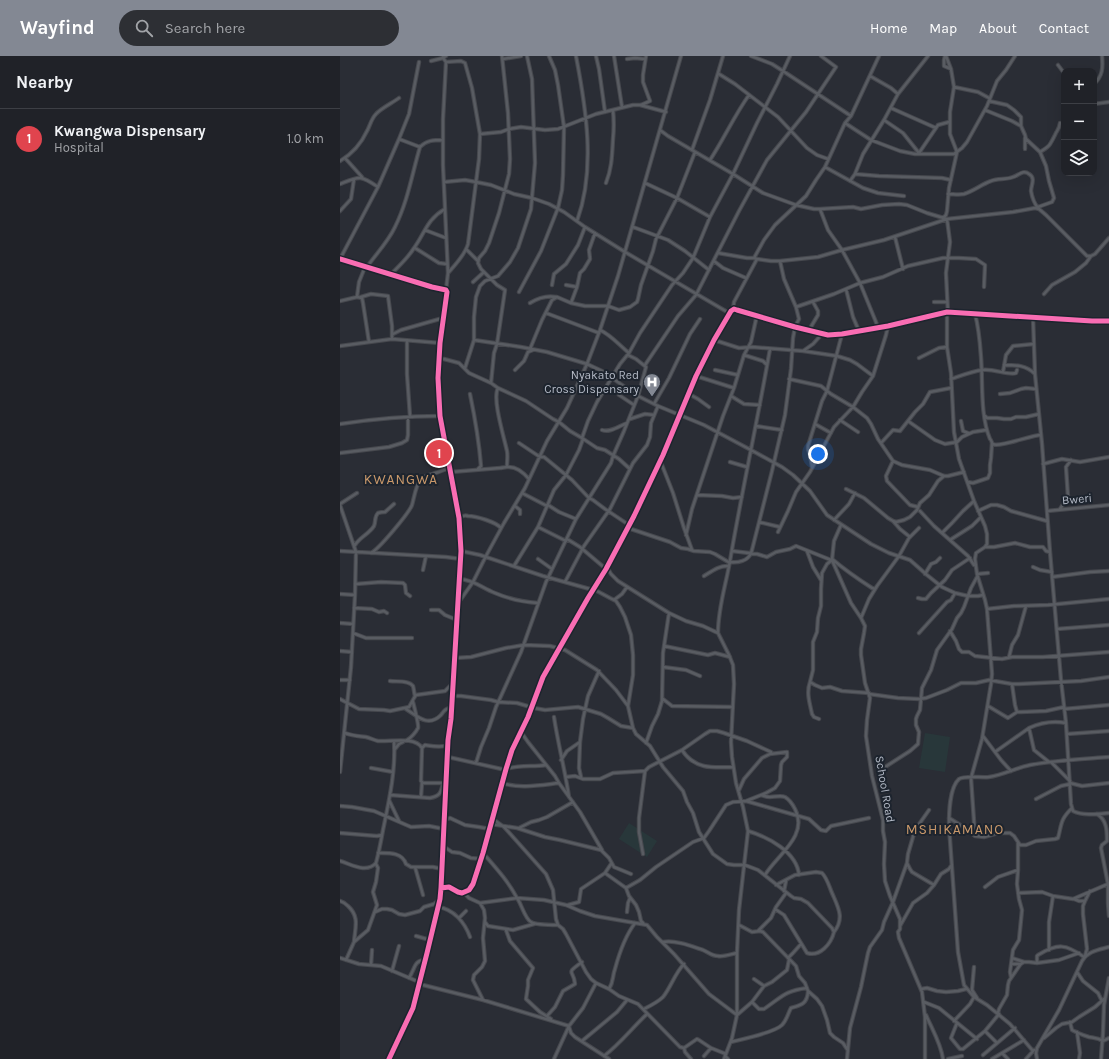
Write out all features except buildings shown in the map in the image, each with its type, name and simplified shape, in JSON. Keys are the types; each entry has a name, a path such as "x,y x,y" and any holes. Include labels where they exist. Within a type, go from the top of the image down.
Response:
{"street":[{"path":"478,261 489,243 499,213 509,174 509,129 503,58 521,56"},
{"path":"465,368 474,340 476,297 480,286 482,283 498,276 510,262 516,252 530,212 535,170 532,79 528,56"},
{"path":"519,292 538,258 558,208 563,175 564,127 558,85 550,56"},
{"path":"576,56 583,92 587,147 587,171 577,221"},
{"path":"596,56 605,112"},
{"path":"614,56 622,108"},
{"path":"458,603 473,582 501,528 530,479 547,441 570,403 587,364 599,333 633,227 682,56"},
{"path":"530,303 548,296 557,297 571,303 585,306 608,306 623,310 637,302 641,285 658,236 677,198 719,74 723,56"},
{"path":"750,56 772,64 851,116"},
{"path":"514,566 538,527 554,490 566,475 579,450 592,411 644,326 672,285 693,258 710,217 733,174 764,107 790,56"},
{"path":"476,763 498,702 524,645 552,569 576,519 611,463 629,421 646,369 645,365 678,316 696,295 767,160 792,131 813,103 836,67 821,56"},
{"path":"733,310 734,302 764,240 775,224 806,196 825,167 845,123 851,116 879,56"},
{"path":"850,181 855,174 863,154 898,94 928,56"},
{"path":"943,218 946,215 948,194 957,152 951,137 949,122 954,87 951,69 945,56"},
{"path":"945,56 944,66 951,69"},
{"path":"845,123 871,140 910,154 953,154 967,142 985,110 997,81 1015,56"},
{"path":"1097,81 1102,72 1102,56"},
{"path":"389,1059 413,1008 440,899 445,783 461,559 459,518 440,416 438,378 440,343 448,273 443,140 446,62 444,57 431,61"},
{"path":"627,59 645,58 643,82 650,101 640,105"},
{"path":"446,62 461,61 465,63 472,88 480,134 479,159 466,249 448,273"},
{"path":"419,62 409,114 399,139 378,187 340,259 446,290"},
{"path":"1058,65 1061,69"},
{"path":"719,74 778,117 807,148 817,155 828,159"},
{"path":"870,76 891,88 898,94"},
{"path":"718,253 771,261 812,258 895,237 947,219 991,215 1038,208 1052,202 1054,198 1047,169 1040,152 1026,139 1021,126 1021,117 1007,105 989,100 978,92 954,87"},
{"path":"710,160 738,111 749,95"},
{"path":"340,161 355,149 362,141 375,114 399,98"},
{"path":"1097,104 1109,102"},
{"path":"480,134 501,132 521,127 551,130 629,105 640,105 666,112"},
{"path":"891,108 936,128"},
{"path":"606,183 612,160 614,121 613,110"},
{"path":"985,110 1021,126"},
{"path":"884,120 903,134 919,153"},
{"path":"919,153 936,128 940,124 949,122"},
{"path":"1040,152 1052,143 1060,124"},
{"path":"660,130 752,187 763,193 796,205 814,209 853,207 861,209 882,205 899,204 947,219"},
{"path":"1025,135 1026,149"},
{"path":"399,139 420,147"},
{"path":"357,297 359,282 366,267 396,227 409,192 420,147 428,141 443,140"},
{"path":"345,158 363,178 378,187"},
{"path":"825,167 862,188 878,193 904,196"},
{"path":"948,194 963,194 993,180 1014,177 1021,172 1030,174 1033,182 1031,190 1033,199 1038,208 1087,256 1091,256"},
{"path":"855,174 937,177 951,180"},
{"path":"340,184 354,179 363,178"},
{"path":"340,211 351,200 354,179"},
{"path":"444,182 476,182 491,185 521,196 544,201 558,208 625,252 676,281 696,295 729,313"},
{"path":"645,183 677,198 710,217"},
{"path":"391,274 415,248 433,217 445,209"},
{"path":"820,209 828,230 842,250 860,282 878,327"},
{"path":"947,219 950,242 946,273 948,313 947,347 952,388 954,432 959,458 987,534 988,541 985,547 975,555 975,566 987,609 992,681 983,736 971,778 975,836"},
{"path":"552,285 554,274 566,264 578,245 585,226"},
{"path":"633,227 668,240 709,270"},
{"path":"425,230 446,238"},
{"path":"571,303 580,273 590,259 589,250 595,233"},
{"path":"895,237 903,269"},
{"path":"1044,294 1052,285 1079,270 1086,264 1091,256 1095,254 1109,238"},
{"path":"415,248 439,263 448,264"},
{"path":"466,249 478,261 478,265 491,280 505,290 497,344 494,353 491,383"},
{"path":"796,307 813,302 860,282 876,280 912,265 948,257 977,259 984,264 984,287"},
{"path":"714,261 723,268 746,278"},
{"path":"704,576 720,567 740,562 749,557 782,430 792,350 799,319 796,307 784,279 780,261"},
{"path":"473,282 484,272"},
{"path":"566,285 577,287"},
{"path":"846,289 853,317 859,331"},
{"path":"340,301 357,297 361,298 371,294 388,296 392,326 392,340"},
{"path":"515,370 524,361 528,352 532,349 542,320 552,300 557,297"},
{"path":"361,298 369,342"},
{"path":"808,331 818,315 813,302"},
{"path":"934,302 947,302"},
{"path":"464,893 469,890 473,884 482,859 512,750 522,732 543,677 629,526 660,460 696,376 729,313 733,310 737,310 808,331 828,335 888,326 948,313 1109,321"},
{"path":"546,314 599,333"},
{"path":"968,482 974,483 989,477 992,442 986,430 981,386 982,370 978,327 975,314"},
{"path":"686,535 692,509 726,406 734,388 744,355 751,342 756,315"},
{"path":"1032,317 1036,389 1061,681 1066,723 1072,808 1078,813 1109,813"},
{"path":"392,334 443,318"},
{"path":"654,404 669,378 690,334 700,319"},
{"path":"778,532 794,496 799,487 803,484 834,427 853,407 873,376 888,326"},
{"path":"600,330 608,334 628,354 645,365"},
{"path":"803,351 813,344 822,334"},
{"path":"812,468 808,448 827,391 842,334"},
{"path":"340,342 340,346 392,340 440,343"},
{"path":"474,340 547,352 587,364 602,371 638,396 704,425 774,462 803,484 816,498 824,512 834,520 871,544 910,560 940,586 956,593 968,596 983,595"},
{"path":"714,340 739,348 748,347 792,350 837,356 850,360 873,376"},
{"path":"340,453 390,447 407,440 409,416 406,374 407,341"},
{"path":"1003,372 1006,355 1012,346 1034,344"},
{"path":"919,358 939,348 947,347"},
{"path":"725,1056 731,1042 737,1015 737,953 740,902 748,831 733,767 731,736 734,684 733,665 718,633 719,612 730,564 770,349"},
{"path":"744,355 763,361 767,366"},
{"path":"439,359 459,363 469,373 526,401 597,448 604,450 630,470"},
{"path":"1004,365 1022,366 1035,374"},
{"path":"715,370 738,375"},
{"path":"951,379 982,370 996,370 1012,374 1016,373 1017,370"},
{"path":"696,376 734,388"},
{"path":"789,379 817,384 838,399 853,407 870,421 875,434 893,461 902,465 930,470 944,476 952,476 964,472"},
{"path":"498,388 496,393 496,405 507,452 507,466"},
{"path":"881,443 892,431 900,431 923,404 930,392 952,388"},
{"path":"1000,394 1010,393 1026,388 1036,389"},
{"path":"470,394 479,442 481,466 478,469"},
{"path":"689,394 709,407"},
{"path":"619,395 634,405"},
{"path":"731,396 744,404 760,405"},
{"path":"565,582 582,549 608,511 633,463 648,442 651,423 658,406"},
{"path":"602,430 610,430 644,414 654,415"},
{"path":"985,416 987,418 1011,419 1039,414"},
{"path":"340,424 409,416 440,416"},
{"path":"840,420 858,432"},
{"path":"908,421 935,440 948,444 957,442 959,439 976,431 986,430"},
{"path":"960,421 963,430 968,434"},
{"path":"815,424 831,433"},
{"path":"756,426 782,430"},
{"path":"992,442 995,445 1003,444 1041,435"},
{"path":"431,446 445,441"},
{"path":"519,443 540,457 544,457 566,475 589,498 594,500 629,526 670,542 681,548 692,551 710,552 730,564"},
{"path":"1043,464 1062,459 1084,462 1109,457"},
{"path":"660,460 673,493 692,551"},
{"path":"1060,510 1068,497 1066,467 1071,460"},
{"path":"893,461 886,477 887,481 910,504 918,507"},
{"path":"730,462 747,467"},
{"path":"451,472 500,468 507,466 524,472 530,479"},
{"path":"371,553 376,550 389,536 411,508 418,483 421,478 450,468"},
{"path":"893,521 897,522 909,518 917,510 920,502 929,495 938,481 944,476"},
{"path":"846,489 864,498 893,521 910,537"},
{"path":"340,772 350,680 356,584 356,552 340,505 357,493"},
{"path":"522,493 576,519"},
{"path":"834,520 849,504 856,493"},
{"path":"697,495 742,497"},
{"path":"942,533 974,501"},
{"path":"354,546 372,527 375,517 381,512 385,512 394,504"},
{"path":"978,511 991,505 1000,505 1047,521"},
{"name":"Bweri","path":"1047,511 1109,505"},
{"path":"515,506 520,510 520,514"},
{"path":"920,511 970,558 975,566"},
{"path":"459,518 464,516 474,517 498,525 501,528"},
{"path":"950,540 960,535 981,517"},
{"path":"759,522 781,527"},
{"path":"819,719 814,717 812,714 807,691 813,670 813,642 818,632 818,618 821,606 821,580 824,568 832,560 834,541 841,525"},
{"path":"538,527 582,549 606,567 611,574 627,587 669,613 718,633"},
{"path":"861,618 875,589 910,537 919,528"},
{"path":"985,547 1015,543 1030,548 1043,547 1046,551 1050,552"},
{"path":"732,551 757,554 767,557 776,552 799,546 807,551 832,560 852,575 875,589"},
{"path":"340,551 461,559"},
{"path":"461,551 486,556 548,578 597,591 614,600 620,607 630,632 632,645 633,675 628,706 633,728 636,734 652,748 659,761 683,791 693,813 699,832 710,850 716,857 727,864 754,868 794,898 801,899 808,903 834,932"},
{"path":"807,551 813,567 821,580"},
{"path":"423,570 426,556"},
{"path":"925,574 931,564 940,558"},
{"path":"918,598 926,599 940,586 952,570 970,558"},
{"path":"538,559 552,569"},
{"name":"School Road","path":"832,560 850,603 861,618 865,629 861,649 865,683 870,698 866,736 872,776 883,820 885,842 885,881 900,919 898,932 899,938 921,989 924,1002 925,1059"},
{"path":"1033,567 1052,572"},
{"path":"1052,577 1109,571"},
{"path":"977,575 988,573"},
{"path":"882,770 918,744 919,732 916,725 916,719 920,710 922,688 931,670 937,650 962,611 971,586 977,575"},
{"path":"460,579 473,582 494,593 511,599 538,604"},
{"path":"356,584 381,582 403,583 405,585 406,594 410,596"},
{"path":"614,600 622,595 627,587"},
{"path":"919,633 956,593"},
{"path":"340,594 355,595"},
{"path":"987,609 1109,599"},
{"path":"1009,657 1012,646 1018,634 1026,606"},
{"path":"354,608 372,609 387,613"},
{"path":"431,610 439,610 446,616 457,620"},
{"path":"646,743 659,712 662,698 664,646 669,613"},
{"path":"340,623 354,624"},
{"path":"1057,629 1109,625"},
{"path":"950,631 959,649 962,652 969,652 975,656 1002,659 1009,657 1059,656 1109,652"},
{"path":"353,633 366,638 412,638"},
{"path":"455,658 471,657 524,645 560,648 566,650 599,671 628,706"},
{"path":"664,646 708,655 715,653 730,657"},
{"path":"340,651 352,652"},
{"path":"663,667 686,670 700,676"},
{"path":"581,777 579,768 580,742 585,709 588,696 599,671"},
{"path":"810,682 822,688 830,687 842,691 869,693 898,698 920,699 947,690 961,683 992,681 1012,684 1081,681 1109,677"},
{"path":"340,680 350,680"},
{"path":"340,700 361,709 390,711 410,707 415,696 411,684 403,682 390,682"},
{"path":"415,696 445,691 453,683"},
{"path":"1012,684 1017,712"},
{"path":"452,696 517,703 545,710 562,710 576,707 608,718 621,726 633,728"},
{"path":"662,698 672,706 733,707"},
{"path":"394,750 399,744 410,738 417,728 418,724 412,702"},
{"path":"988,706 1008,718 1017,712 1046,711 1064,708 1109,705"},
{"path":"405,709 416,717 424,720 436,719 447,709 451,708"},
{"path":"554,717 569,797"},
{"path":"995,752 1034,725 1058,722 1066,723"},
{"path":"1029,728 1034,750 1050,762 1070,783 1079,786 1109,784"},
{"path":"643,854 639,832 639,818 645,771 648,767 682,750 710,731 717,731 774,753"},
{"path":"1066,734 1109,731"},
{"path":"522,732 573,802 603,852 609,858 611,864 616,868 631,874"},
{"path":"345,733 353,736 377,740 410,741 419,744 422,748 421,797"},
{"path":"983,736 1011,771"},
{"path":"354,942 368,930 377,905 373,892 378,868 376,863 387,816 393,772 394,741"},
{"path":"562,760 567,751 580,742"},
{"path":"422,748 425,745 433,747 445,746 448,744"},
{"path":"682,750 687,758 696,765 733,767"},
{"path":"626,888 640,880 693,842 704,838 726,806 733,802 746,801 777,787 780,781 781,765 787,757 787,753 774,753 762,758 744,779 738,790"},
{"path":"448,757 506,769 547,765"},
{"path":"1033,1051 1015,1028 988,1005 974,997 966,989 963,981 958,952 948,826 955,784 962,777 989,777 1028,766 1050,762 1109,757"},
{"path":"371,768 393,772"},
{"path":"566,777 575,776 585,779 600,779 612,773 645,771"},
{"path":"422,782 445,783"},
{"path":"390,795 431,798 438,796 445,783"},
{"path":"502,783 526,787 559,783"},
{"path":"1036,799 1070,783"},
{"path":"760,795 768,797 785,797 791,803 798,816 798,827 796,834 765,875"},
{"path":"389,799 399,821"},
{"path":"746,801 809,819 821,830 826,830 831,826 869,818"},
{"path":"519,829 530,822 543,819 573,802"},
{"path":"340,806 369,809 399,821 411,828 429,826 444,829"},
{"path":"1018,843 1023,845 1036,841 1056,840 1058,838 1061,823 1065,815 1072,808"},
{"path":"847,1059 850,1028 868,953 870,947 882,930 893,902 898,884 904,873 915,830 929,810"},
{"path":"1096,814 1103,819 1105,823 1107,841 1102,845 1101,850 1108,884 1109,916"},
{"path":"444,820 450,818 464,825 479,826 490,829"},
{"path":"949,818 975,836 984,837 998,833 1010,833 1014,836 1018,843 1017,881 1022,910 1019,940 1014,947 1011,964 1011,977"},
{"path":"492,819 503,826 546,874 552,889 558,925 563,929 582,962 588,976 596,983 619,996 635,1002 644,1009 647,1014 680,1047 684,1048 685,1052 691,1059"},
{"path":"491,824 519,829 545,837 601,850 603,852"},
{"path":"748,831 772,841 785,850 796,863 799,875"},
{"path":"340,833 377,836 382,835"},
{"path":"446,848 471,858 482,859"},
{"path":"378,853 399,855 404,859 406,864 415,867 442,869"},
{"path":"483,853 498,868 518,898 528,919 532,923 558,925"},
{"path":"340,861 360,868 370,868 376,863"},
{"path":"907,863 912,872 934,885"},
{"path":"568,905 579,902 581,889 605,873 611,864"},
{"path":"900,926 913,904 927,893 941,874 949,870 952,865"},
{"path":"415,867 423,895"},
{"path":"985,887 998,877 1018,870"},
{"path":"775,909 784,915 807,953 815,954 827,946 832,940 834,932 838,927 840,910 824,875 819,872 793,876 776,885"},
{"path":"605,873 626,888 630,898 636,905 641,921 648,926 684,964 708,994 737,1015"},
{"path":"758,931 768,921 785,892 786,880"},
{"path":"1073,899 1108,884"},
{"path":"441,888 449,887 458,892 464,893 469,898 480,903 518,898 536,898 568,905 595,916 645,925"},
{"path":"1037,1059 1036,1053 1038,1048 1059,1010 1087,951 1083,914 1085,901 1090,891"},
{"path":"1018,893 1042,892 1052,896 1085,901"},
{"path":"1049,950 1049,922 1052,896"},
{"path":"627,912 630,898"},
{"path":"375,912 382,909 387,909 405,915 420,911 424,907 434,904 440,899"},
{"path":"340,901 344,902 355,914 356,924 354,942 346,960"},
{"path":"480,903 484,910 484,922 486,926 483,943 485,960 482,967 473,977 473,980 483,1000"},
{"path":"438,907 450,911 459,918 466,927 470,937"},
{"path":"459,918 466,911"},
{"path":"526,927 528,919"},
{"path":"609,989 613,982 614,970 622,948 629,933 636,923"},
{"path":"486,926 506,930 515,930 538,924"},
{"path":"739,925 752,932 763,932 796,966 798,976 822,1006 830,1033 848,1049"},
{"path":"506,930 510,941 533,968 528,980 527,1001 553,1021"},
{"path":"416,936 430,940"},
{"path":"662,942 670,941 680,943 702,950 714,956 737,953"},
{"path":"737,1015 752,1002 764,986 772,982 787,970 788,959 801,944"},
{"path":"392,970 399,946"},
{"path":"1037,963 1038,955 1060,946 1066,946 1084,957"},
{"path":"1087,946 1094,951"},
{"path":"1084,957 1094,951 1109,947"},
{"path":"371,965 372,950"},
{"path":"1011,964 1059,960 1079,953"},
{"path":"340,958 359,964 380,966 419,983 483,1000 569,1026"},
{"path":"1012,958 1022,963"},
{"path":"409,978 418,961 425,960"},
{"path":"547,1016 555,1007 563,991 575,984 576,982 571,971 582,962"},
{"path":"962,1049 977,1039 999,1014 999,1009 1008,995 1008,985 1011,977 1022,963"},
{"path":"644,1009 658,1001 663,996 684,964"},
{"path":"974,967 972,990 978,1000"},
{"path":"1077,972 1083,981 1098,993 1102,1001"},
{"path":"1101,1059 1105,998 1109,978"},
{"path":"754,979 764,986"},
{"path":"554,1059 569,1026 583,1008 596,983"},
{"path":"921,989 927,988 937,991 958,992 966,989"},
{"path":"752,1002 759,1009 764,1009 782,995 795,990 808,990"},
{"path":"731,1042 777,1029 784,1023 792,1008 799,1006 804,1002 807,998 808,990"},
{"path":"948,1059 962,1057 962,1049 951,1038 956,1022 974,997"},
{"path":"1042,1040 1056,1028 1062,1024 1070,1022 1095,1007 1105,998"},
{"path":"582,1041 617,1012 628,1000"},
{"path":"924,1002 938,1008 977,1039"},
{"path":"924,1012 938,1042 943,1059"},
{"path":"604,1056 647,1014"},
{"path":"1070,1022 1072,1030 1103,1041 1109,1038"},
{"path":"569,1026 571,1033 609,1059"},
{"path":"983,1055 998,1044 1015,1028"},
{"path":"985,1031 998,1044"},
{"path":"1077,1032 1080,1053 1079,1059"},
{"path":"684,1048 697,1039 701,1040 728,1059"},
{"path":"992,1059 1024,1040"},
{"path":"704,1056 711,1048"},
{"path":"1026,1059 1038,1048"},
{"path":"1002,1053 1008,1059"}],"shaded area":[{"path":"925,733 950,737 945,772 919,768"},
{"path":"629,823 657,841 647,857 619,839"}],"cycle path":[{"path":"340,259 446,290 447,292 440,343 438,378 440,416 459,518 461,551 451,719 448,740 441,888 440,899 413,1008 389,1059"},
{"path":"441,888 449,887 462,893 469,890 473,884 512,750 528,717 543,677 606,569 634,516 663,455 696,376 714,340 731,311 734,309 828,335 888,326 947,312 1109,321"}],"place":[{"name":"Nyakato Red Cross Dispensary","path":"652,397"},
{"name":"Kwangwa Dispensary","path":"439,453"}],"district":[{"name":"KWANGWA","path":"401,479"},
{"name":"MSHIKAMANO","path":"955,829"}]}
